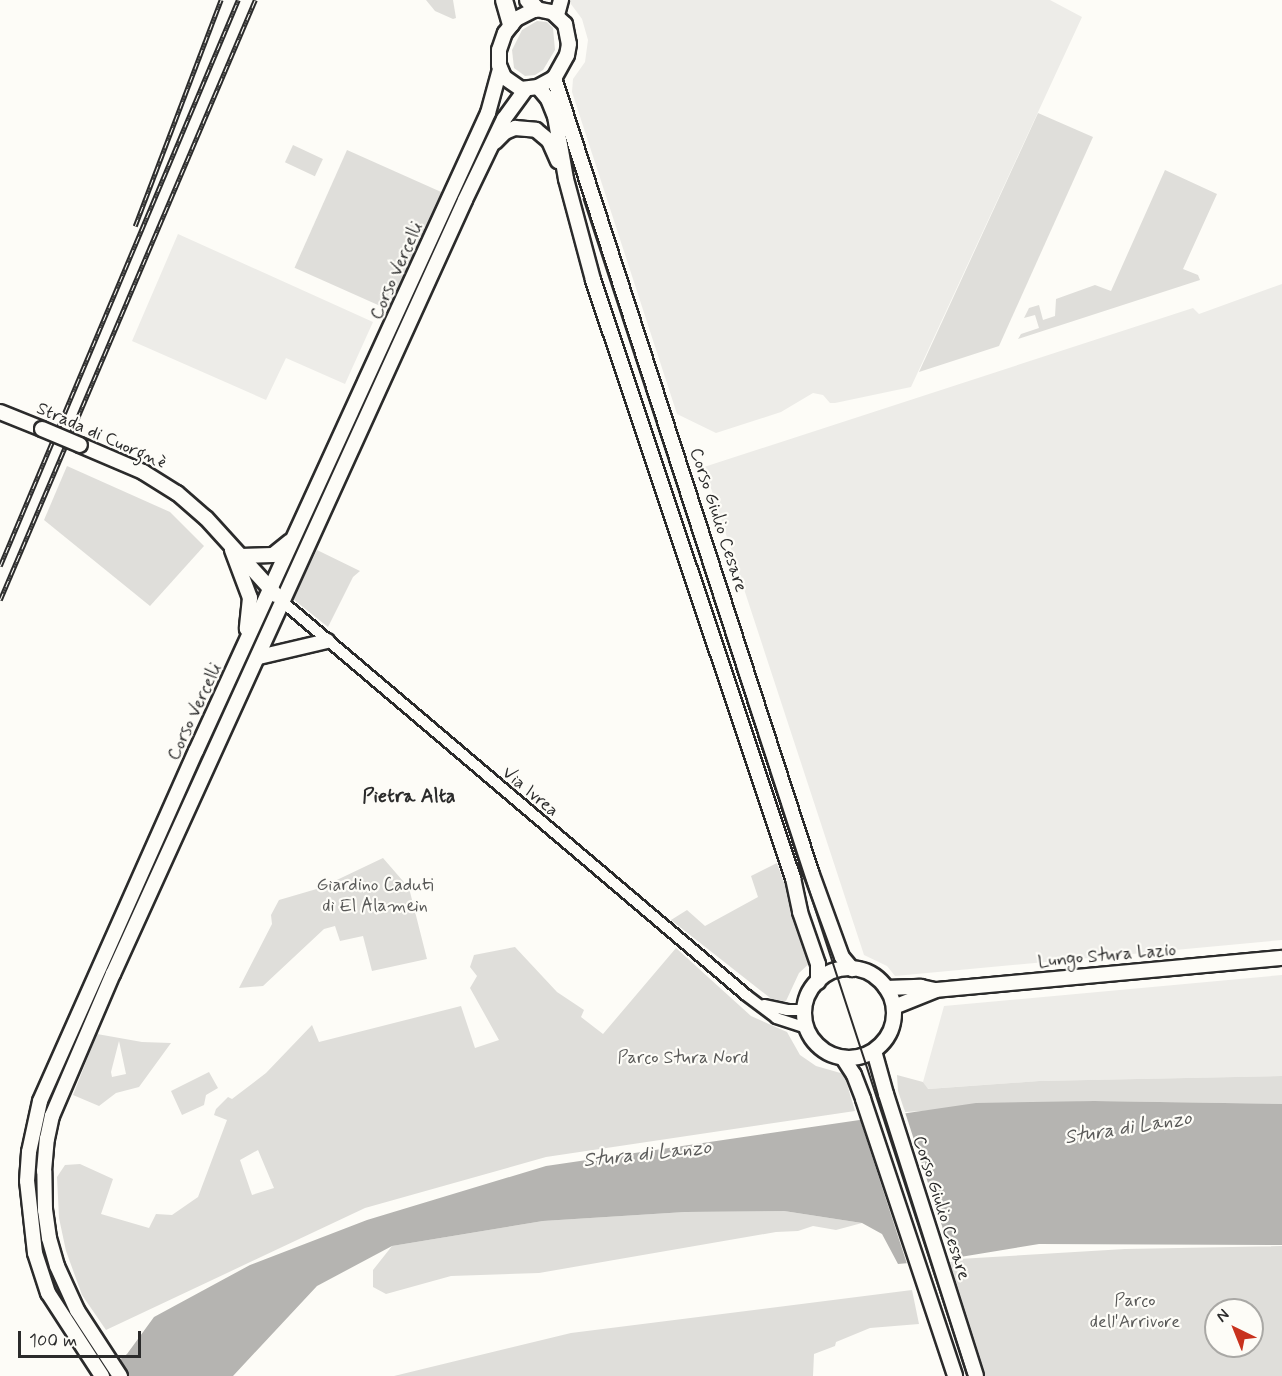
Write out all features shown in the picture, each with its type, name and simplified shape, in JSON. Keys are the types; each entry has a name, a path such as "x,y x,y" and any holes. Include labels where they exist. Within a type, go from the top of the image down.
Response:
{"highway":[{"path":"504,0 511,24"}],"main road":[{"path":"557,15 561,0"},
{"path":"532,88 554,78 563,64 569,44 565,24 557,15 535,3 511,24 499,50 500,69 510,82 532,88 548,99 555,116 566,179 593,280 793,878 800,912 818,964 818,982"},
{"name":"Corso Vercelli","path":"102,1376 48,1293 35,1252 27,1180 33,1127 47,1082 488,113 500,69"},
{"name":"Corso Giulio Cesare","path":"554,78 811,872 842,957 852,969"},
{"name":"Corso Vercelli","path":"120,1376 67,1290 49,1238 45,1210 47,1139 59,1096 490,147 514,102 532,88"},
{"path":"490,147 501,134 509,130 526,127 537,130 549,141 566,179"},
{"name":"Strada di Cuorgnè","path":"0,412 159,481 195,508 284,603"},
{"path":"241,556 263,557 278,553 297,532"},
{"path":"229,543 250,598 244,650"},
{"path":"259,657 327,641"},
{"name":"Lungo Stura Lazio","path":"886,988 921,987 936,990 1282,958"},
{"path":"852,969 870,974 886,988 894,1007 891,1032 874,1051 859,1057 843,1058 821,1048 807,1028 805,1010 812,990 818,982 832,972 852,969"},
{"name":"Lungo Stura Lazio","path":"894,1007 936,990"},
{"name":"Corso Giulio Cesare","path":"874,1051 976,1376"},
{"path":"843,1058 854,1075 863,1099 955,1376"}],"street":[{"name":"Via Ivrea","path":"284,603 757,1003 776,1018 807,1028"},
{"name":"Via Ivrea","path":"757,1003 776,1009 805,1010"}],"shaded area":[{"path":"568,0 1050,0 1082,17 911,387 835,403 830,403 823,395 813,393 781,412 716,433 677,414 572,92 573,79 585,62 588,40 582,19"},
{"path":"178,234 373,322 345,384 286,358 266,400 132,341"},
{"path":"1282,284 1282,940 895,976 887,966 864,955 704,467 1193,308 1199,314"},
{"path":"1282,975 1282,1076 1039,1081 927,1089 923,1082 944,1006"}],"green space":[{"path":"426,0 453,0 456,18 453,19 435,11"},
{"path":"537,21 547,22 553,28 555,50 543,70 535,75 525,76 514,68 512,50 522,30"},
{"path":"1038,113 1093,137 999,346 919,372"},
{"path":"293,145 323,159 315,176 285,162"},
{"path":"347,150 446,194 393,312 295,268"},
{"path":"1165,170 1217,194 1183,269 1198,275 1200,280 1018,339 1021,334 1039,328 1035,315 1024,318 1029,308 1039,305 1043,320 1055,316 1056,299 1095,285 1111,291"},
{"path":"67,466 170,512 204,546 150,606 44,520"},
{"path":"317,550 360,571 353,577 328,627 293,599"},
{"name":"Giardino Caduti di El Alamein","path":"383,858 409,888 427,959 372,971 363,936 340,941 335,926 324,929 263,986 239,988 272,924 271,915 279,900 320,888"},
{"path":"777,863 812,961 799,973 786,1001 779,1005 671,920 687,910 705,926 758,897 751,876"},
{"name":"Parco Stura Nord","path":"515,947 557,992 584,1010 581,1017 603,1034 676,948 751,1016 787,1032 800,1055 816,1066 844,1074 855,1111 546,1157 365,1208 106,1330 82,1295 66,1251 59,1218 57,1177 65,1165 80,1164 113,1179 101,1214 149,1228 156,1214 172,1215 198,1197 227,1120 214,1115 216,1109 228,1097 232,1099 266,1073 312,1025 319,1042 461,1006 475,1048 499,1040 470,988 477,976 470,967 474,955","holes":["258,1150 274,1188 252,1195 240,1160"]},
{"path":"97,1034 142,1042 171,1043 139,1087 116,1093 99,1106 73,1095","holes":["119,1041 126,1074 112,1077 111,1072"]},
{"path":"209,1072 218,1088 206,1095 204,1105 182,1115 171,1091"},
{"path":"897,1075 923,1082 928,1089 1039,1081 1282,1076 1282,1104 1094,1101 905,1112 898,1091"},
{"path":"784,1211 862,1223 836,1230 813,1226 798,1231 776,1232 539,1273 451,1276 386,1294 373,1287 373,1270 392,1246 543,1221 685,1212"},
{"name":"Parco dell'Arrivore","path":"1282,1246 1282,1376 985,1376 942,1260 1125,1249"},
{"path":"912,1290 919,1324 870,1328 836,1342 835,1346 814,1354 813,1376 394,1376 571,1333"}],"water":[{"name":"Stura di Lanzo","path":"1094,1101 1282,1104 1282,1245 1039,1244 942,1260 898,1264 882,1234 862,1223 784,1211 685,1212 543,1221 392,1246 317,1286 233,1376 99,1376 127,1354 154,1317 250,1265 367,1220 546,1166 976,1103"}],"pier":[{"path":"904,1109 953,1261 911,1275 861,1123"}],"tram line":[{"path":"584,199 968,1376"}],"railway":[{"path":"135,226 221,0"},
{"path":"0,566 238,0"},
{"path":"0,600 255,0"}],"district":[{"name":"Pietra Alta","path":"409,796"}]}
